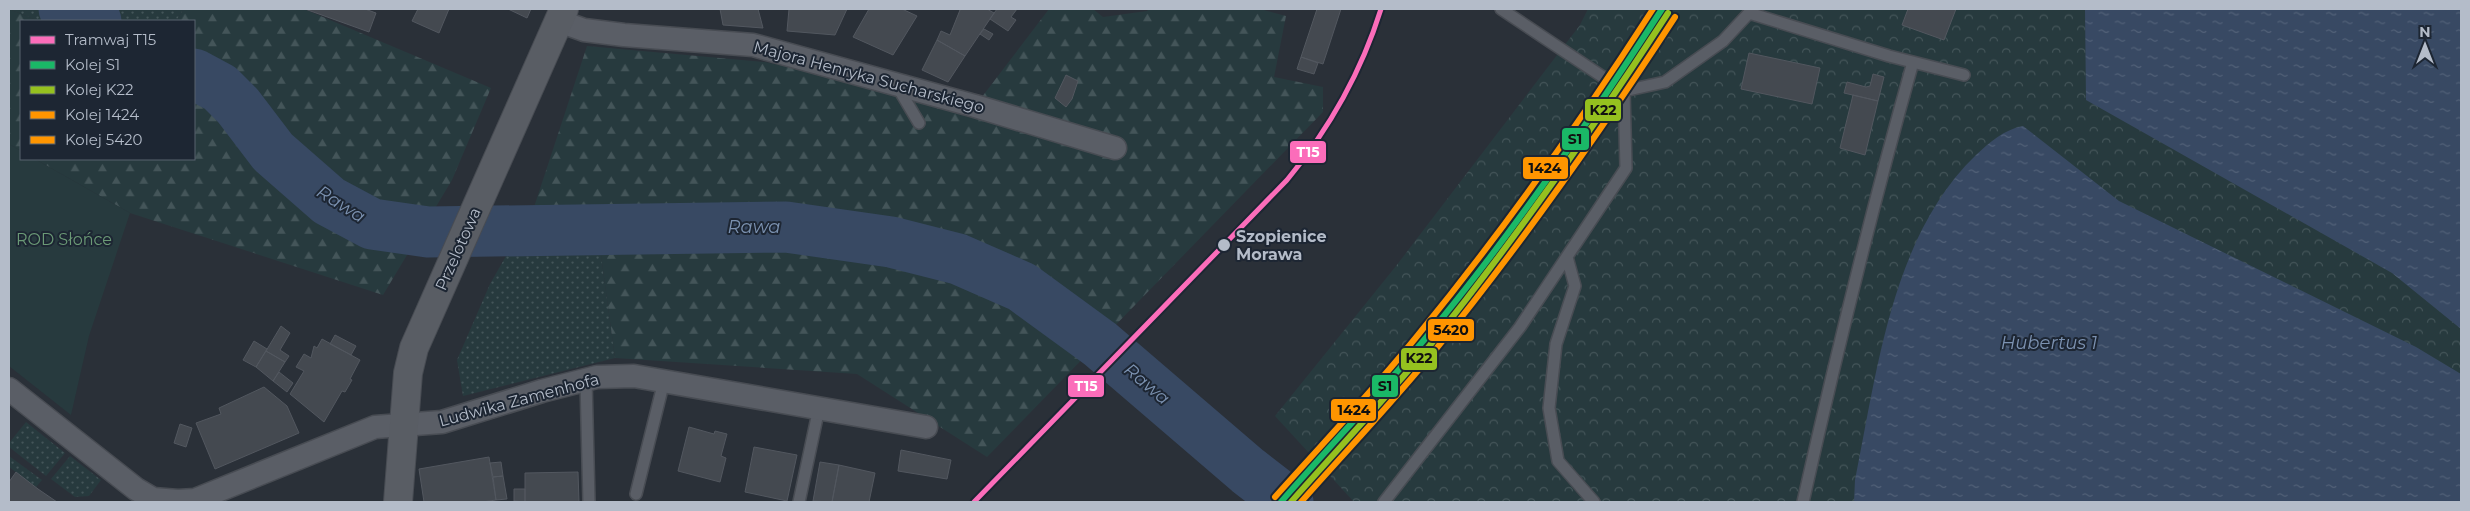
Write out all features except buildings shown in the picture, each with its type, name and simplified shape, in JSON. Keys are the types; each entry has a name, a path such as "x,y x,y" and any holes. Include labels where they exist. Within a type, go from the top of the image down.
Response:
{"street":[{"name":"Majora Henryka Sucharskiego","path":"561,15 584,30 752,45 1056,129 1115,148"},
{"name":"Przelotowa","path":"398,502 408,373 414,348 561,15"},
{"name":"Ludwika Zamenhofa","path":"9,389 151,501 178,502 195,500 375,427 442,422 542,391 597,377 634,376 926,427"}],"lane":[{"path":"1501,9 1624,91 1665,82 1723,41 1749,13 1913,62 1964,75"},
{"path":"1803,502 1852,291 1913,62"},
{"path":"896,84 919,123"},
{"path":"1384,502 1520,327 1626,168 1624,91"},
{"path":"1567,257 1575,286 1556,344 1549,408 1558,461 1594,502"},
{"path":"586,380 589,502"},
{"path":"636,494 664,381"},
{"path":"799,502 819,408"}],"green space":[{"path":"9,9 184,9 177,20 36,20"},
{"path":"9,9 36,20 20,20 20,150 9,144"},
{"path":"184,9 304,9 491,88 452,180 383,295 130,213 37,160 195,160 195,20 177,20"},
{"path":"1049,9 1093,9 1103,17 1147,11 1149,9 1260,9 1286,16 1274,77 1323,87 1323,112 987,457 857,374 615,358 601,255 534,207 587,46 765,62 975,106"},
{"path":"1588,9 2461,9 2461,502 1354,502 1275,416 1396,266 1580,25"},
{"name":"ROD Słońce","path":"9,144 20,150 20,160 37,160 130,213 89,336 71,415 9,366"},
{"path":"534,207 601,255 615,358 463,396 457,360 490,284"},
{"path":"26,422 65,453 46,476 9,447 9,443"},
{"path":"9,456 42,480 36,487 9,467"},
{"path":"70,456 101,480 89,496 75,497 51,479"}],"water":[{"path":"2085,9 2461,9 2461,329 2392,273 2086,100"},
{"name":"Hubertus 1","path":"2023,126 2119,201 2416,347 2461,374 2461,502 1854,502 1855,480 1871,395 1892,307 1907,265 1925,224 1948,188 1976,155 2009,130"}],"waterway":[{"name":"Rawa","path":"64,9 93,20"},
{"name":"Rawa","path":"195,75 220,88 238,106 273,152 329,201 372,224 428,232 786,227 891,242 958,259 1022,287 1100,344 1248,471 1288,502"}],"tram line":[{"name":"T15","path":"974,502 1287,180 1317,140 1343,99 1364,55 1381,9"}],"rail line":[{"name":"1424","path":"1275,497 1348,417 1450,296 1511,216 1598,93 1653,9"},
{"name":"S1","path":"1281,502 1407,361 1456,301 1548,178 1662,9"},
{"name":"K22","path":"1291,502 1414,364 1463,304 1554,182 1668,13"},
{"name":"5420","path":"1301,502 1420,369 1468,309 1590,144 1675,17"}],"place":[{"name":"Szopienice Morawa","path":"1224,245"}]}
